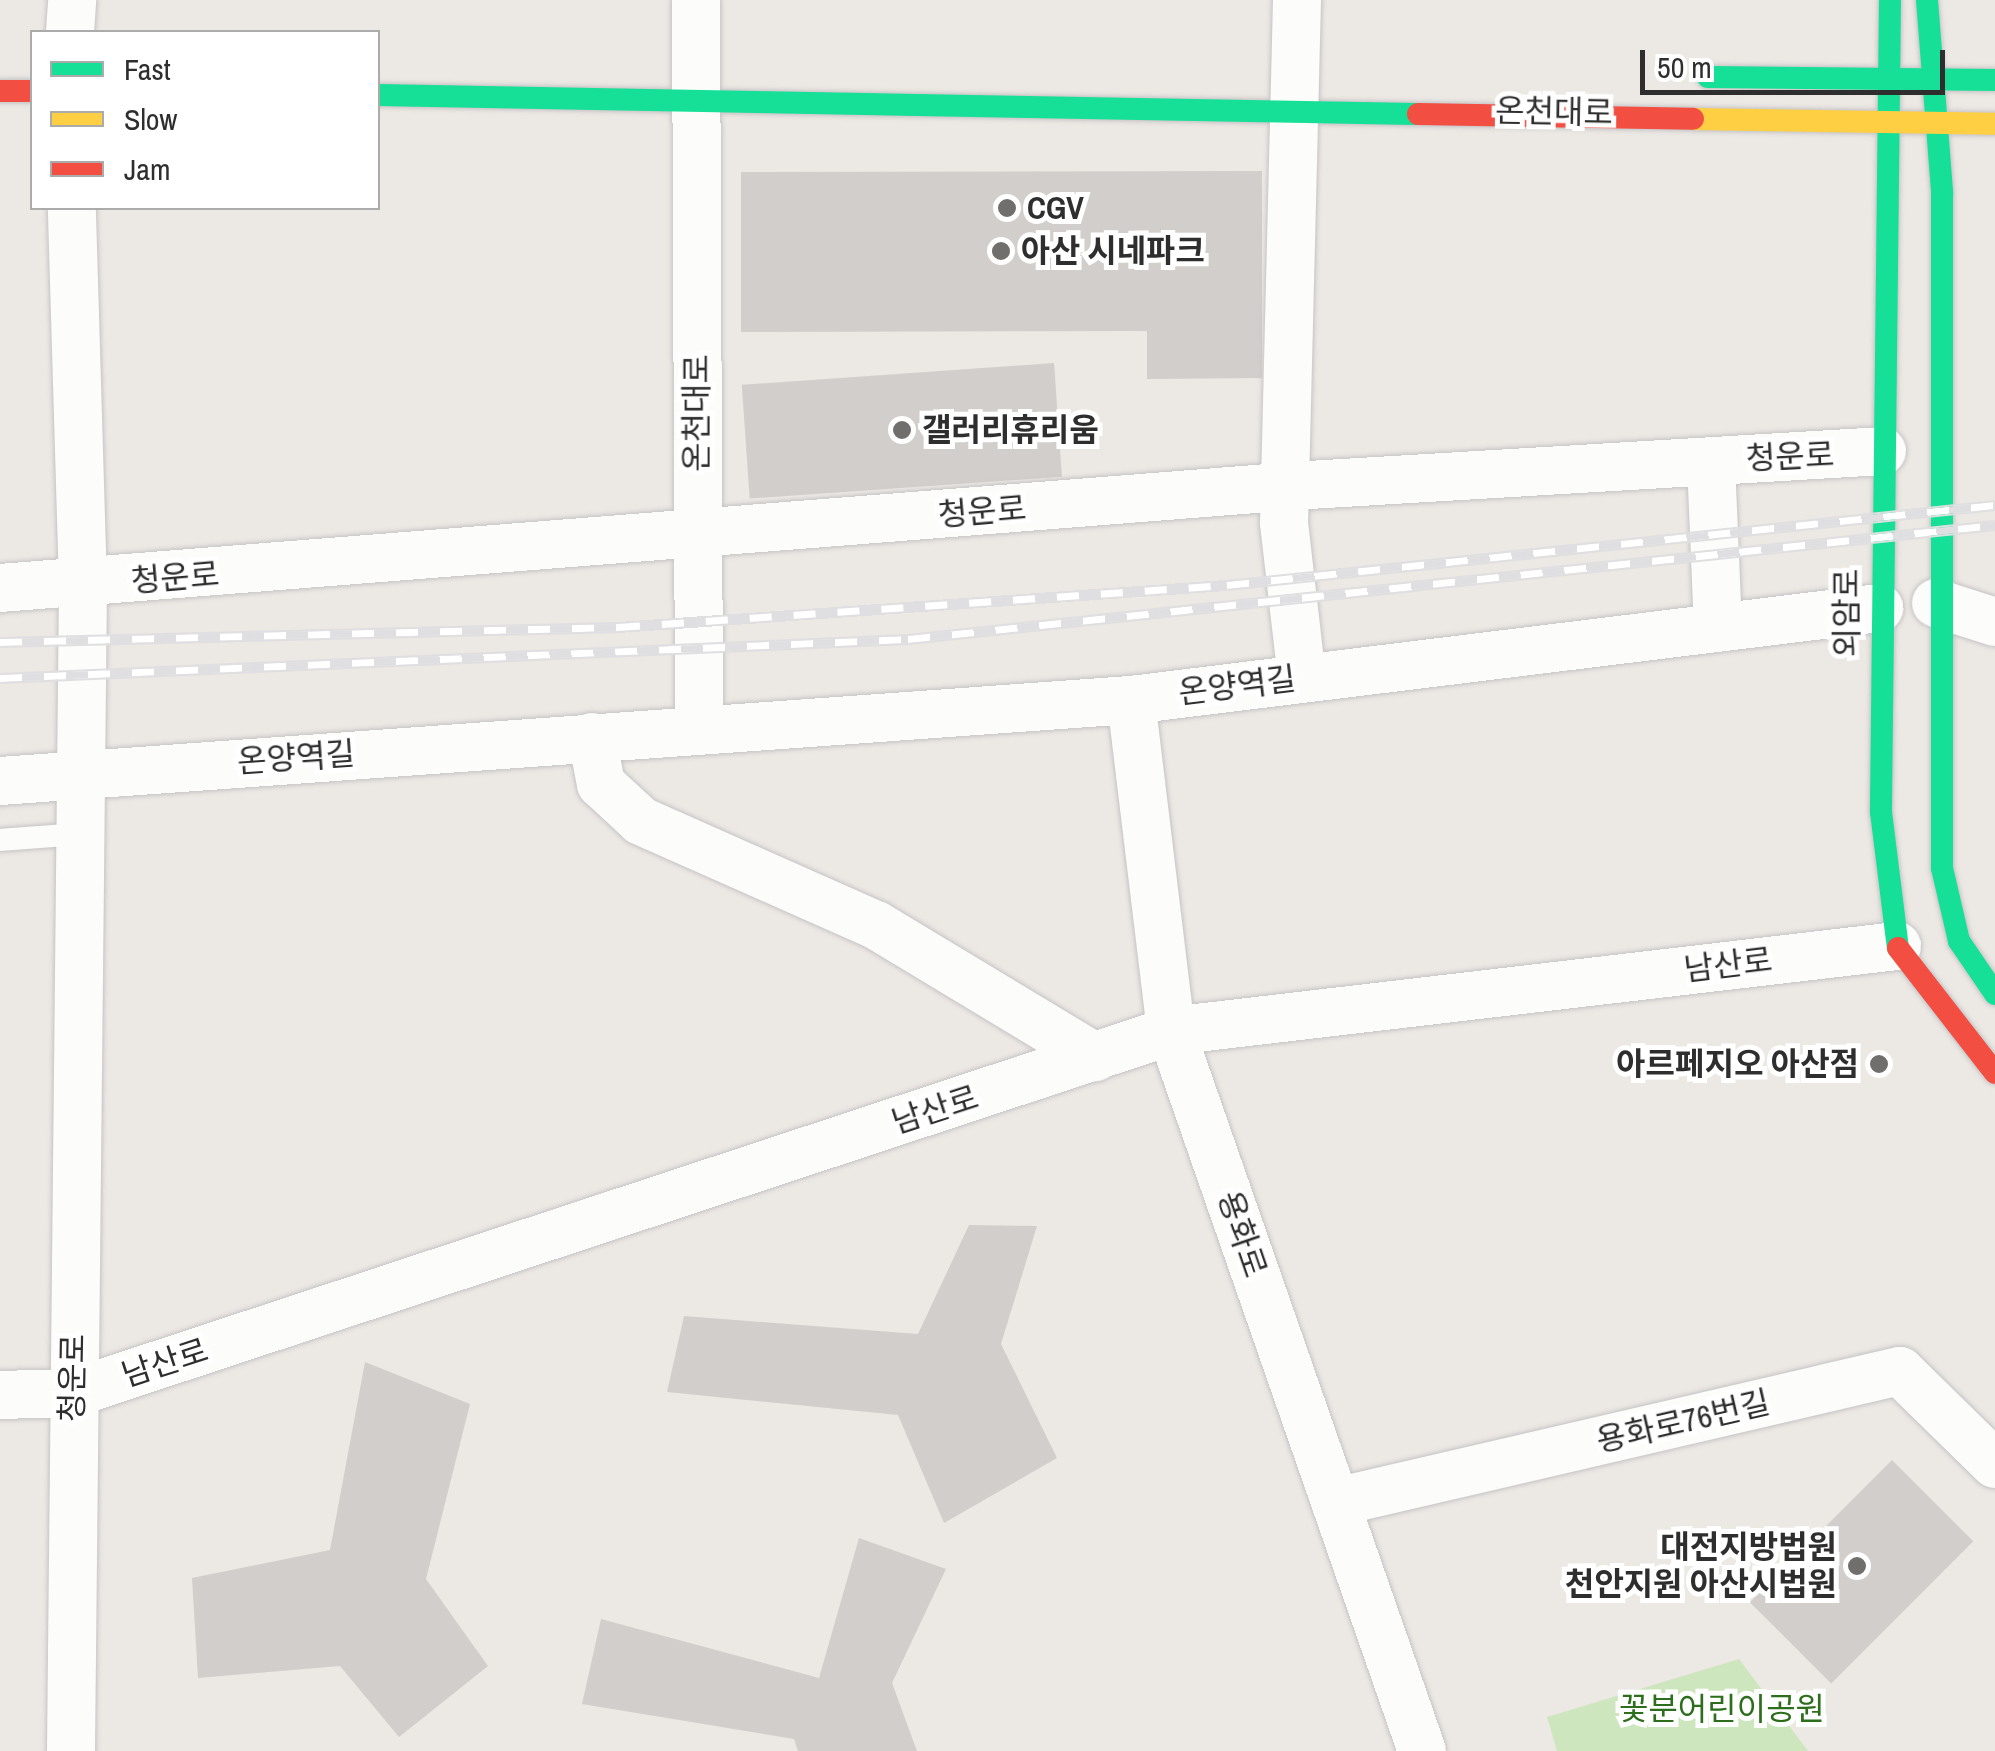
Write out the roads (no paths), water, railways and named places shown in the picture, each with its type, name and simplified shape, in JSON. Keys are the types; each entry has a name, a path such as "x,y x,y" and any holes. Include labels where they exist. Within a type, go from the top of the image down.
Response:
{"main road":[{"name":"외암로","path":"1890,0 1879,608 1881,812 1897,946"},
{"path":"1927,0 1940,121 1936,603 1942,868 1958,941 1995,994"},
{"path":"0,64 30,64"},
{"path":"1690,77 1887,74 1995,80"},
{"name":"온천대로","path":"380,96 696,77 1295,82 1995,124"},
{"path":"0,91 30,92"},
{"path":"1897,946 1995,1073"}],"street":[{"path":"70,30 72,0"},
{"name":"온천대로","path":"696,0 700,725"},
{"path":"1297,0 1292,486 1284,522 1302,678"},
{"name":"청운로","path":"70,1751 83,586 72,210"},
{"name":"청운로","path":"83,586 1292,486 1882,451"},
{"path":"1711,462 1718,627"},
{"path":"0,588 83,586"},
{"path":"1936,603 1995,622"},
{"name":"온양역길","path":"0,781 700,725 1131,700 1879,608"},
{"name":"용화로","path":"1131,700 1172,1031 1336,1502 1414,1746"},
{"path":"592,736 600,784 641,821 876,925 1094,1057"},
{"name":"남산로","path":"0,1395 73,1393 1172,1031 1897,946"},
{"name":"용화로76번길","path":"1336,1502 1900,1371 1995,1464"}],"lane":[{"path":"0,840 78,834"}],"railway":[{"path":"0,642 618,627 1227,585 1995,505"},
{"path":"0,678 908,639 1995,525"}],"place":[{"name":"CGV","path":"1007,208"},
{"name":"아산 시네파크","path":"1001,251"},
{"name":"갤러리휴리움","path":"902,430"},
{"name":"아르페지오 아산점","path":"1879,1064"},
{"name":"대전지방법원 천안지원 아산시법원","path":"1857,1566"}],"park label":[{"name":"꽃분어린이공원","path":"1722,1709"}]}
